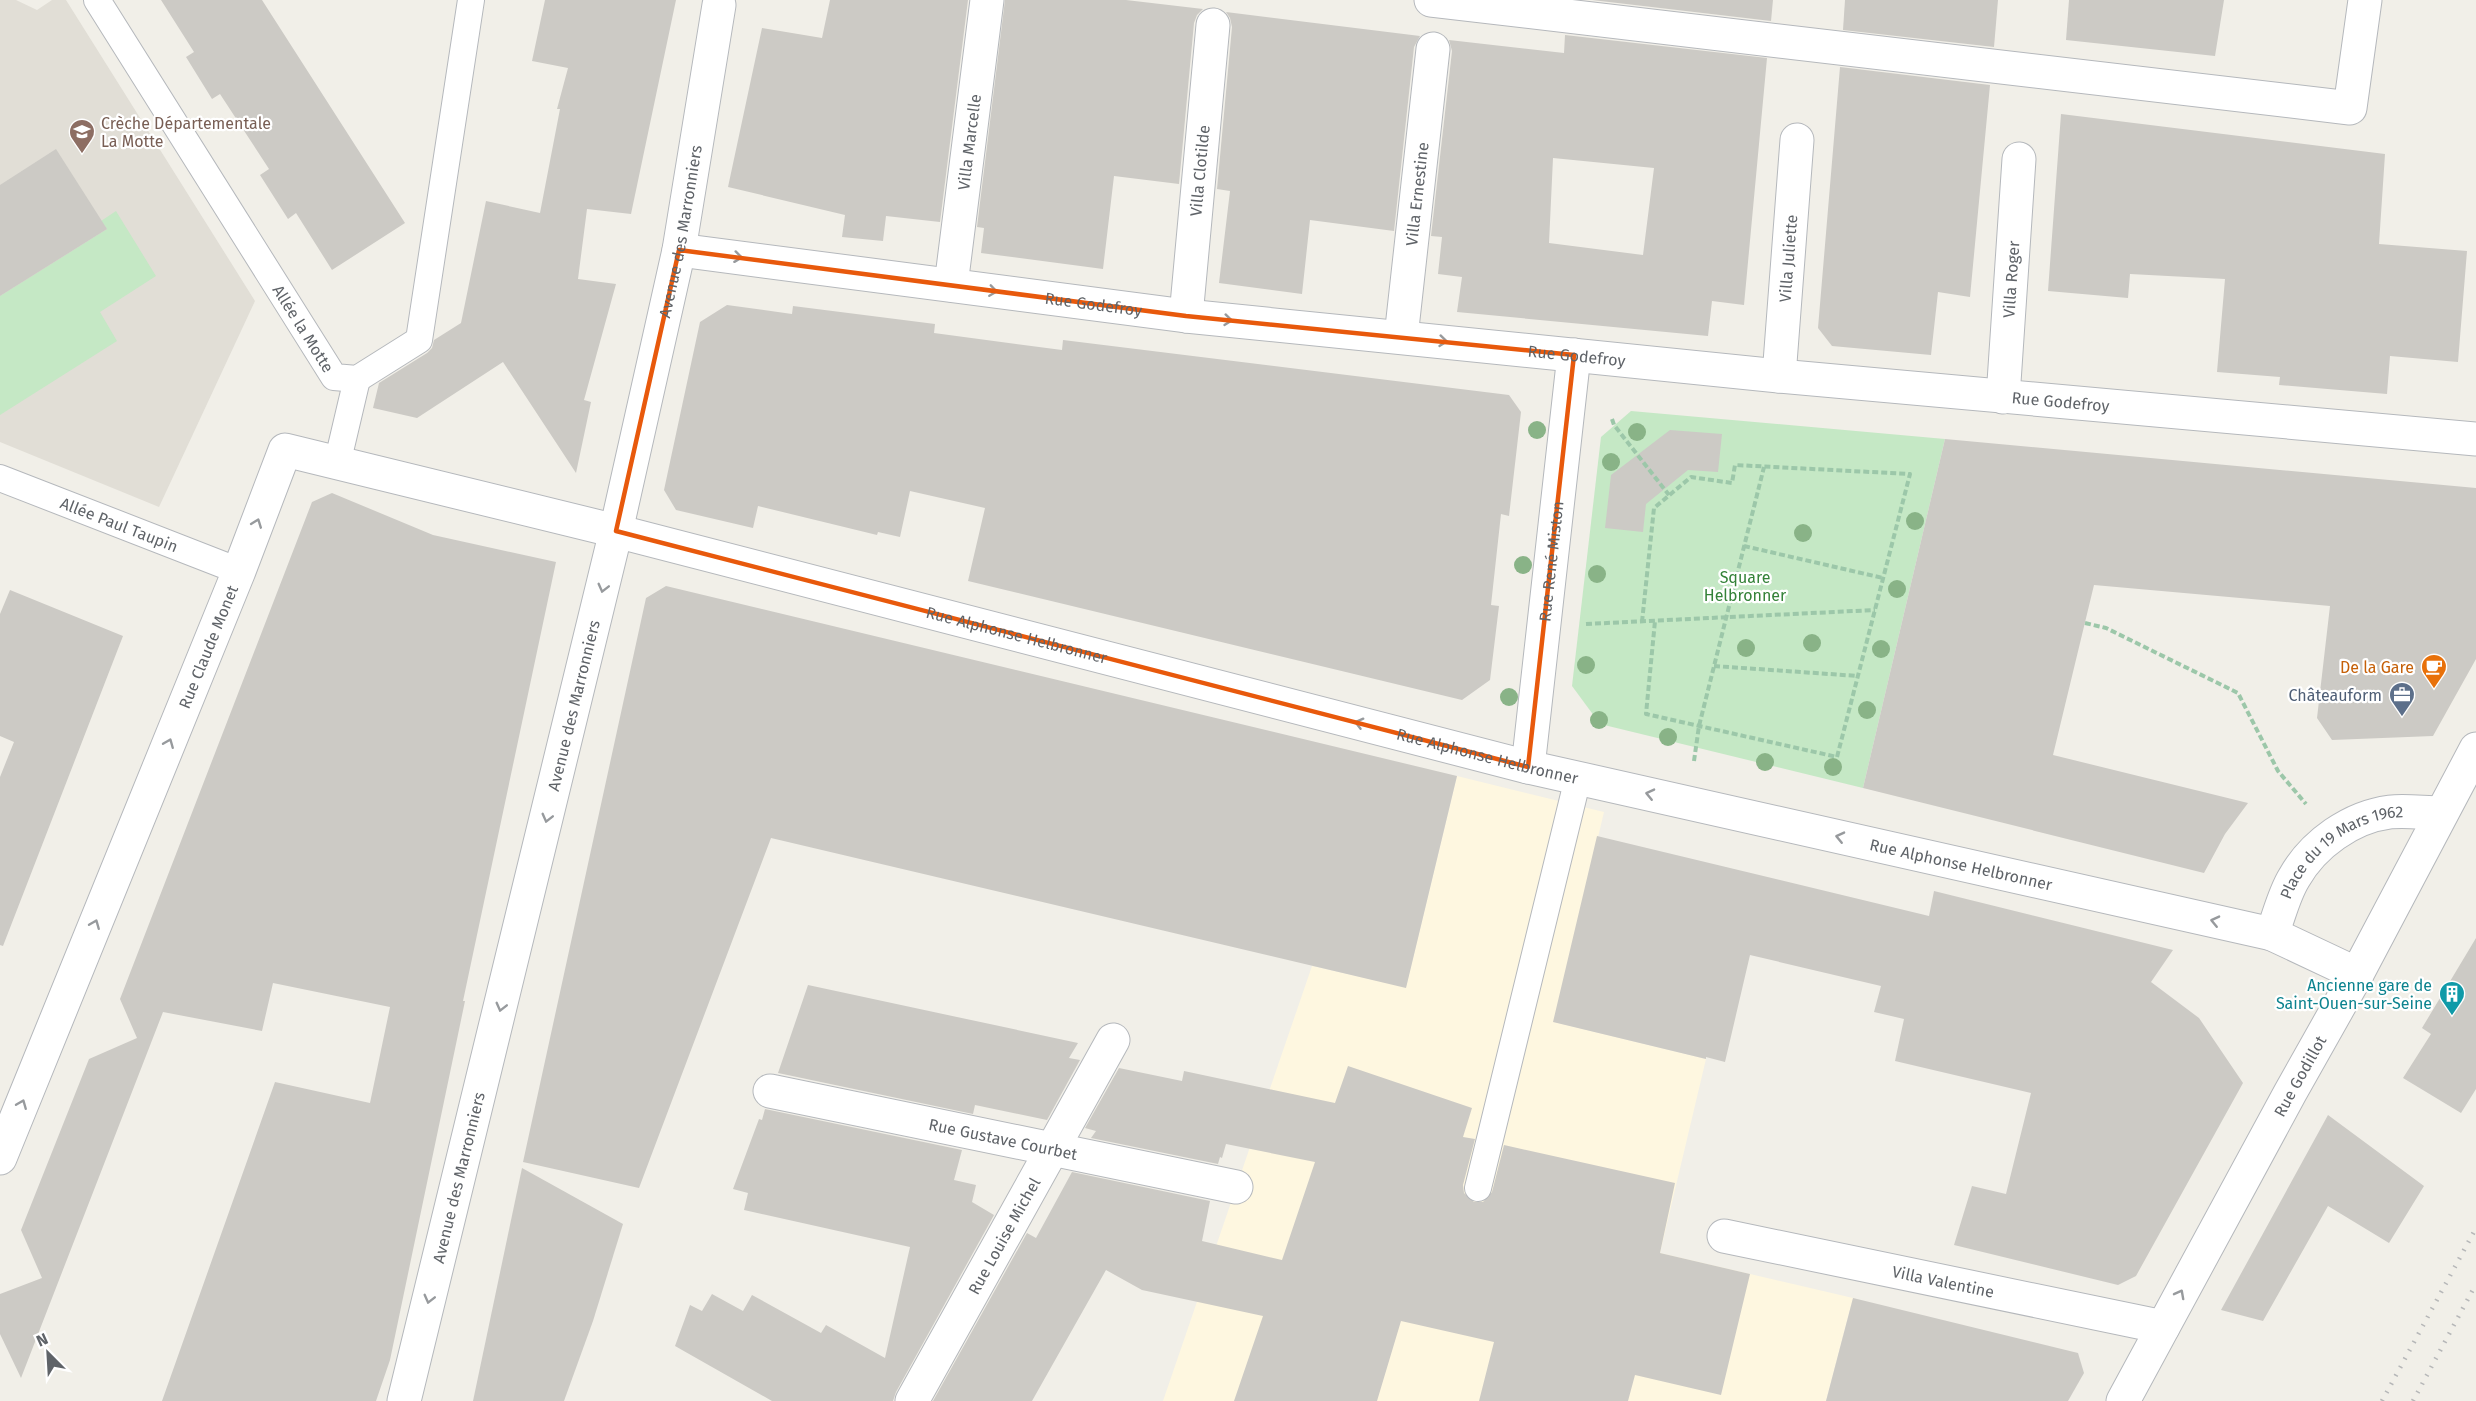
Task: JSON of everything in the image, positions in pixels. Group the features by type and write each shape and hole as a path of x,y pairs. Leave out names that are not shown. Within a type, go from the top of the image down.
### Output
{"street":[{"name":"Villa Marcelle","path":"951,285 987,0"},
{"path":"1431,0 2350,108 2365,0"},
{"name":"Avenue des Marronniers","path":"404,1401 616,531 680,250 719,5"},
{"name":"Villa Clotilde","path":"1186,316 1213,25"},
{"name":"Villa Ernestine","path":"1401,337 1433,50"},
{"name":"Villa Juliette","path":"1779,376 1797,140"},
{"name":"Villa Roger","path":"2003,397 2019,159"},
{"name":"Rue Godefroy","path":"680,250 1186,316 1779,376 2476,439"},
{"name":"Rue René Miston","path":"1528,767 1574,355"},
{"name":"Rue Claude Monet","path":"0,1158 239,571 285,450 616,531"},
{"name":"Rue Alphonse Helbronner","path":"616,531 1528,767 2272,934 2357,974"},
{"name":"Rue Godillot","path":"2123,1401 2357,974 2476,749"},
{"name":"Place du 19 Mars 1962","path":"2272,934 2292,879 2311,853 2332,835 2390,812 2441,813"},
{"name":"Rue Louise Michel","path":"912,1401 1113,1040"},
{"name":"Rue Gustave Courbet","path":"770,1091 1236,1187"},
{"name":"Villa Valentine","path":"1724,1236 2163,1327"}],"lane":[{"name":"Allée la Motte","path":"97,0 334,377 357,379 419,340 471,0"},
{"path":"337,464 357,379"},
{"name":"Allée Paul Taupin","path":"0,478 239,571"},
{"path":"1478,1188 1578,778"}],"path":[{"path":"1611,415 1614,425 1669,495"},
{"path":"1641,622 1654,508 1690,477 1732,483 1735,465 1910,474 1837,757 1646,714 1655,621"},
{"path":"1687,803 1700,726 1764,467"},
{"path":"1744,546 1883,578"},
{"path":"1544,627 1875,610"},
{"path":"2085,623 2106,628 2238,693 2278,771 2332,835"},
{"path":"1714,666 1858,676"}],"highlighted area":[{"path":"679,250 1186,316 1574,355 1528,767 616,531"}],"shaded area":[{"name":"Crèche Départementale La Motte","path":"0,0 16,0 37,10 52,0 66,0 255,301 159,507 0,442"},
{"path":"1457,776 1604,812 1554,1022 1706,1059 1660,1253 1853,1298 1826,1401 1163,1401 1312,966 1406,987"}],"green space":[{"path":"116,211 156,276 100,312 117,341 0,415 0,296 107,229 101,221"},
{"name":"Square Helbronner","path":"1631,411 1945,439 1863,788 1600,724 1572,686 1601,437"}],"building":[{"path":"161,0 262,0 405,223 332,270 296,213 288,219 260,175 269,169 220,94 212,99 186,57 194,52"},
{"path":"545,0 676,0 631,214 587,209 578,279 616,284 584,400 591,402 576,473 503,362 417,418 373,408 379,383 427,353 432,348 434,340 461,323 486,201 540,213 560,109 557,109 568,68 532,61"},
{"path":"830,0 968,0 940,222 886,216 883,241 842,237 845,215 728,187 762,28 822,38"},
{"path":"1005,0 1126,0 1203,9 1197,15 1194,23 1179,184 1114,176 1103,269 981,253 984,228 977,227"},
{"path":"1592,0 1773,0 1771,21"},
{"path":"1845,0 1998,0 1994,47 1843,30"},
{"path":"2069,0 2224,0 2215,56 2066,40"},
{"path":"1226,12 1420,36 1414,47 1394,231 1310,220 1302,294 1219,283 1230,191 1217,189 1232,27"},
{"path":"1565,35 1767,58 1744,305 1712,301 1708,336 1457,312 1462,277 1438,274 1442,237 1431,236 1452,51 1449,40 1564,53","holes":["1553,158 1654,168 1643,255 1549,243"]},
{"path":"1840,67 1990,85 1970,297 1938,292 1931,355 1832,346 1818,328"},
{"path":"2061,114 2385,154 2379,244 2467,251 2458,362 2390,356 2387,394 2279,385 2280,377 2217,372 2225,279 2130,274 2128,298 2048,291"},
{"path":"56,149 107,229 0,296 0,185"},
{"path":"727,305 792,314 793,306 935,324 934,333 1062,350 1063,340 1509,395 1521,412 1509,516 1501,514 1491,605 1499,606 1490,680 1462,700 968,581 985,508 910,491 900,537 878,532 877,535 758,506 753,528 676,510 664,490 700,322"},
{"path":"1670,430 1722,434 1718,472 1688,470 1646,504 1643,532 1605,528 1611,475"},
{"path":"1945,439 2476,488 2476,659 2433,736 2332,740 2317,718 2330,606 2094,585 2053,755 2248,803 2225,834 2204,873 1863,788"},
{"path":"332,493 433,535 556,562 390,1360 376,1401 162,1401 275,1082 370,1103 390,1007 273,983 262,1031 163,1012 21,1378 0,1334 0,1294 42,1278 21,1230 89,1059 137,1038 120,999 312,502"},
{"path":"666,586 1457,776 1406,988 771,838 639,1188 523,1162 646,598"},
{"path":"10,590 123,636 3,946 0,945 0,777 14,742 0,736 0,614"},
{"path":"1597,836 1929,916 1934,891 2173,950 2151,982 2199,1018 2243,1083 2136,1276 2118,1285 1954,1245 1972,1186 2006,1194 2031,1093 1895,1061 1904,1019 1874,1012 1881,986 1750,955 1725,1062 1553,1022"},
{"name":"Ancienne gare de Saint-Ouen-sur-Seine","path":"2476,938 2476,1089 2461,1113 2403,1078 2431,1034 2422,1028"},
{"path":"808,985 1078,1043 1069,1058 1080,1060 1047,1120 975,1105 973,1114 778,1073"},
{"path":"1348,1066 1472,1108 1463,1137 1475,1139 1463,1185 1464,1193 1474,1202 1483,1202 1492,1192 1504,1145 1675,1183 1660,1253 1750,1274 1721,1395 1635,1375 1628,1401 1479,1401 1494,1342 1401,1321 1377,1401 1234,1401 1263,1316 1142,1290 1106,1270 1032,1401 933,1401 1027,1233 1036,1238 1072,1172 1210,1201 1202,1241 1282,1260 1315,1162 1226,1144 1218,1164 1091,1138 1096,1131 1085,1128 1119,1068 1182,1081 1184,1071 1335,1103"},
{"path":"765,1109 962,1150 954,1180 976,1185 972,1202 994,1215 893,1401 772,1401 675,1346 690,1305 702,1311 712,1294 743,1311 752,1295 821,1333 826,1325 885,1358 910,1247 744,1210 748,1193 733,1189 759,1119 762,1120"},
{"path":"2328,1115 2424,1186 2389,1243 2328,1206 2263,1321 2221,1310"},
{"path":"522,1168 623,1224 593,1321 564,1401 473,1401"},
{"path":"1853,1298 2078,1353 2084,1373 2068,1401 1826,1401"}],"railway":[{"path":"2382,1401 2476,1228"},
{"path":"2413,1401 2476,1284"}],"place":[{"name":"Crèche Départementale La Motte","path":"82,155"},
{"name":"De la Gare","path":"2434,690"},
{"name":"Châteauform","path":"2402,718"},
{"name":"Ancienne gare de Saint-Ouen-sur-Seine","path":"2452,1017"}]}
